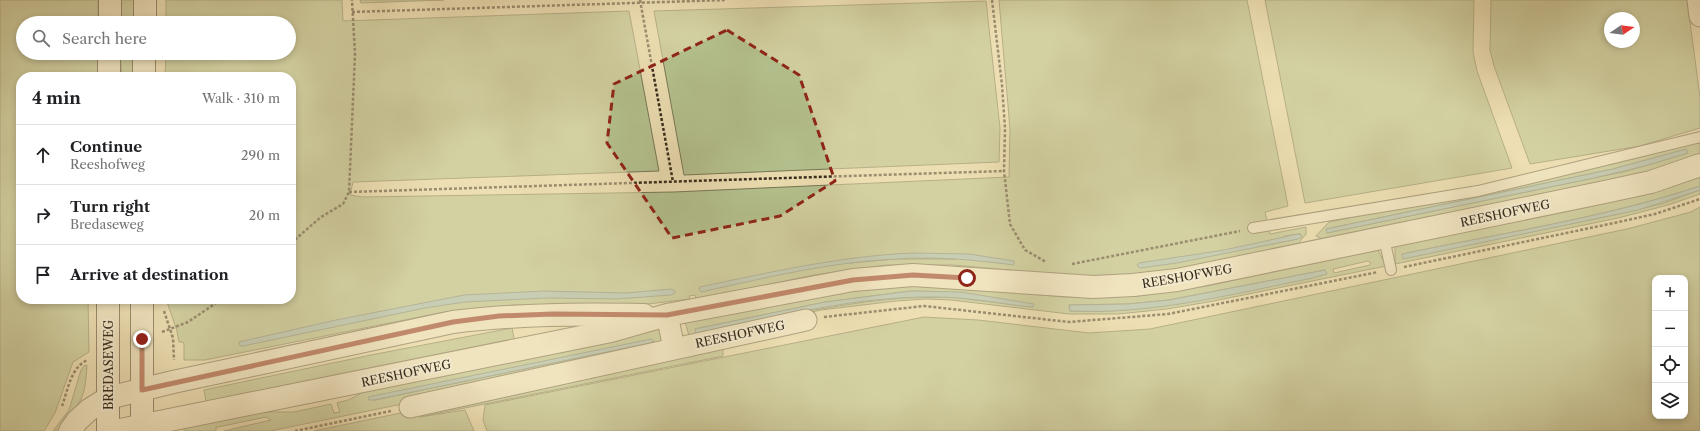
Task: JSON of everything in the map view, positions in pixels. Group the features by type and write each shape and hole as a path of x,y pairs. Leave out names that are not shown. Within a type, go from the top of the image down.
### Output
{"street":[{"path":"110,0 110,16"},
{"path":"145,0 145,16"},
{"path":"1698,0 1700,16"},
{"path":"109,60 109,72"},
{"path":"144,60 144,72"},
{"name":"REESHOFWEG","path":"115,431 142,428 611,331 667,315 853,280 913,275 1093,287 1133,285 1177,280 1643,184 1700,165"},
{"name":"BREDASEWEG","path":"108,304 108,431"},
{"path":"142,304 142,428"},
{"name":"REESHOFWEG","path":"70,431 77,421 89,410 108,398 453,322 499,316 553,314 667,315"},
{"path":"667,315 674,348"},
{"name":"REESHOFWEG","path":"410,407 806,320"}],"lane":[{"path":"1253,228 1478,191 1700,137"},
{"path":"1384,238 1392,270"}],"path":[{"path":"296,239 321,217 343,204 349,192 356,54 352,0"},
{"path":"352,12 726,0"},
{"path":"992,0 1002,85 1005,128 1004,172 1010,224 1025,250 1049,263"},
{"path":"640,2 673,182"},
{"path":"349,192 1004,172"},
{"path":"1069,264 1253,228"},
{"path":"163,309 170,328 188,322 215,304"},
{"path":"295,431 410,407"}],"highlighted area":[{"path":"727,30 799,75 835,181 780,216 672,238 607,143 614,84"}],"green space":[{"path":"0,0 98,0 98,16 16,16 16,60 98,60 98,72 16,72 16,304 88,304 89,352 73,362 55,413 44,431 0,431"},
{"path":"118,0 134,0 133,16 118,16"},
{"path":"166,0 342,0 343,21 629,11 659,171 353,182 350,195 362,197 674,192 1009,177 1010,129 999,0 1247,0 1288,206 1265,212 1270,234 1306,227 1306,234 1297,245 1166,271 1088,277 953,265 886,265 814,275 707,297 696,298 695,295 689,296 690,299 622,307 514,305 444,312 205,360 184,360 184,344 183,342 179,342 177,331 168,304 296,304 296,72 165,72 166,60 296,60 296,16 166,16","holes":["1301,234 1298,239 1272,244 1285,236","876,257 956,259 896,259 850,263"]},
{"path":"360,0 444,0 361,3"},
{"path":"1265,0 1474,0 1473,52 1477,71 1512,168 1305,203"},
{"path":"1491,0 1687,0 1700,97 1700,128 1640,146 1530,164 1494,66 1490,50"},
{"path":"986,1 1000,128 999,162 684,175 654,11"},
{"path":"121,60 133,60 133,72 122,72"},
{"path":"1700,139 1700,154 1649,172 1323,239 1316,236 1329,222 1641,157","holes":["1686,149 1687,153 1623,172 1327,233 1326,229 1613,169"]},
{"path":"1700,177 1700,186 1664,197 1590,216 1403,254 1403,258 1614,215 1661,204 1700,190 1700,194 1668,205 1618,218 1395,264 1395,246 1604,203 1664,189"},
{"path":"1700,207 1700,431 487,431 483,420 485,405 924,317 978,320 1089,333 1150,329 1627,229 1691,212"},
{"path":"1378,250 1386,266 1214,301 1167,309 1118,314 1069,314 951,300 926,299 821,310 690,339 685,322 852,291 888,287 922,286 990,290 1063,297 1139,296 1207,286","holes":["1368,261 1371,263 1370,265 1334,273 1333,269","1325,270 1231,293 1167,305 1103,311 1070,311 1069,305 1128,304 1169,300","911,291 927,291 973,296 1033,307 950,297 904,298 864,302 695,329 825,302"]},
{"path":"512,328 515,343 207,407 204,390 371,355"},
{"path":"656,329 662,332 662,341 417,401 270,431 224,431 271,420 266,417 216,427 216,431 184,431 184,427 254,412 294,412 331,404 334,413 340,412 337,403 348,400 375,386","holes":["654,341 650,343 374,400"]},
{"path":"723,346 723,356 420,417 465,410 474,431 314,431"},
{"path":"87,365 85,388 79,402 56,431 53,431 69,410 81,370"}],"water":[{"path":"1686,149 1688,153 1645,166 1594,178 1327,233 1326,229 1613,169"},
{"path":"1700,186 1700,190 1638,210 1403,259 1402,254 1590,216"},
{"path":"1298,234 1302,237 1177,263 1140,268 1137,265 1139,263 1224,250"},
{"path":"913,253 969,254 1014,261 1014,265 940,258 911,258 871,261 847,263 798,271 701,292 699,289 700,287 833,261 859,257"},
{"path":"1325,270 1327,274 1313,278 1223,297 1162,307 1131,310 1070,311 1069,305 1128,304 1169,300"},
{"path":"671,289 675,291 675,293 671,295 617,299 547,298 465,302 425,308 243,346 240,346 239,342 336,320 464,295 544,291 626,293"},
{"path":"911,291 961,292 1034,304 1033,307 978,300 934,297 874,300 814,309 696,334 695,329 825,302"},
{"path":"651,339 654,341 650,343 374,400 369,400 368,397"}],"route":[{"path":"142,339 142,390 453,322 499,316 553,314 667,315 853,280 913,275 967,278"}]}
